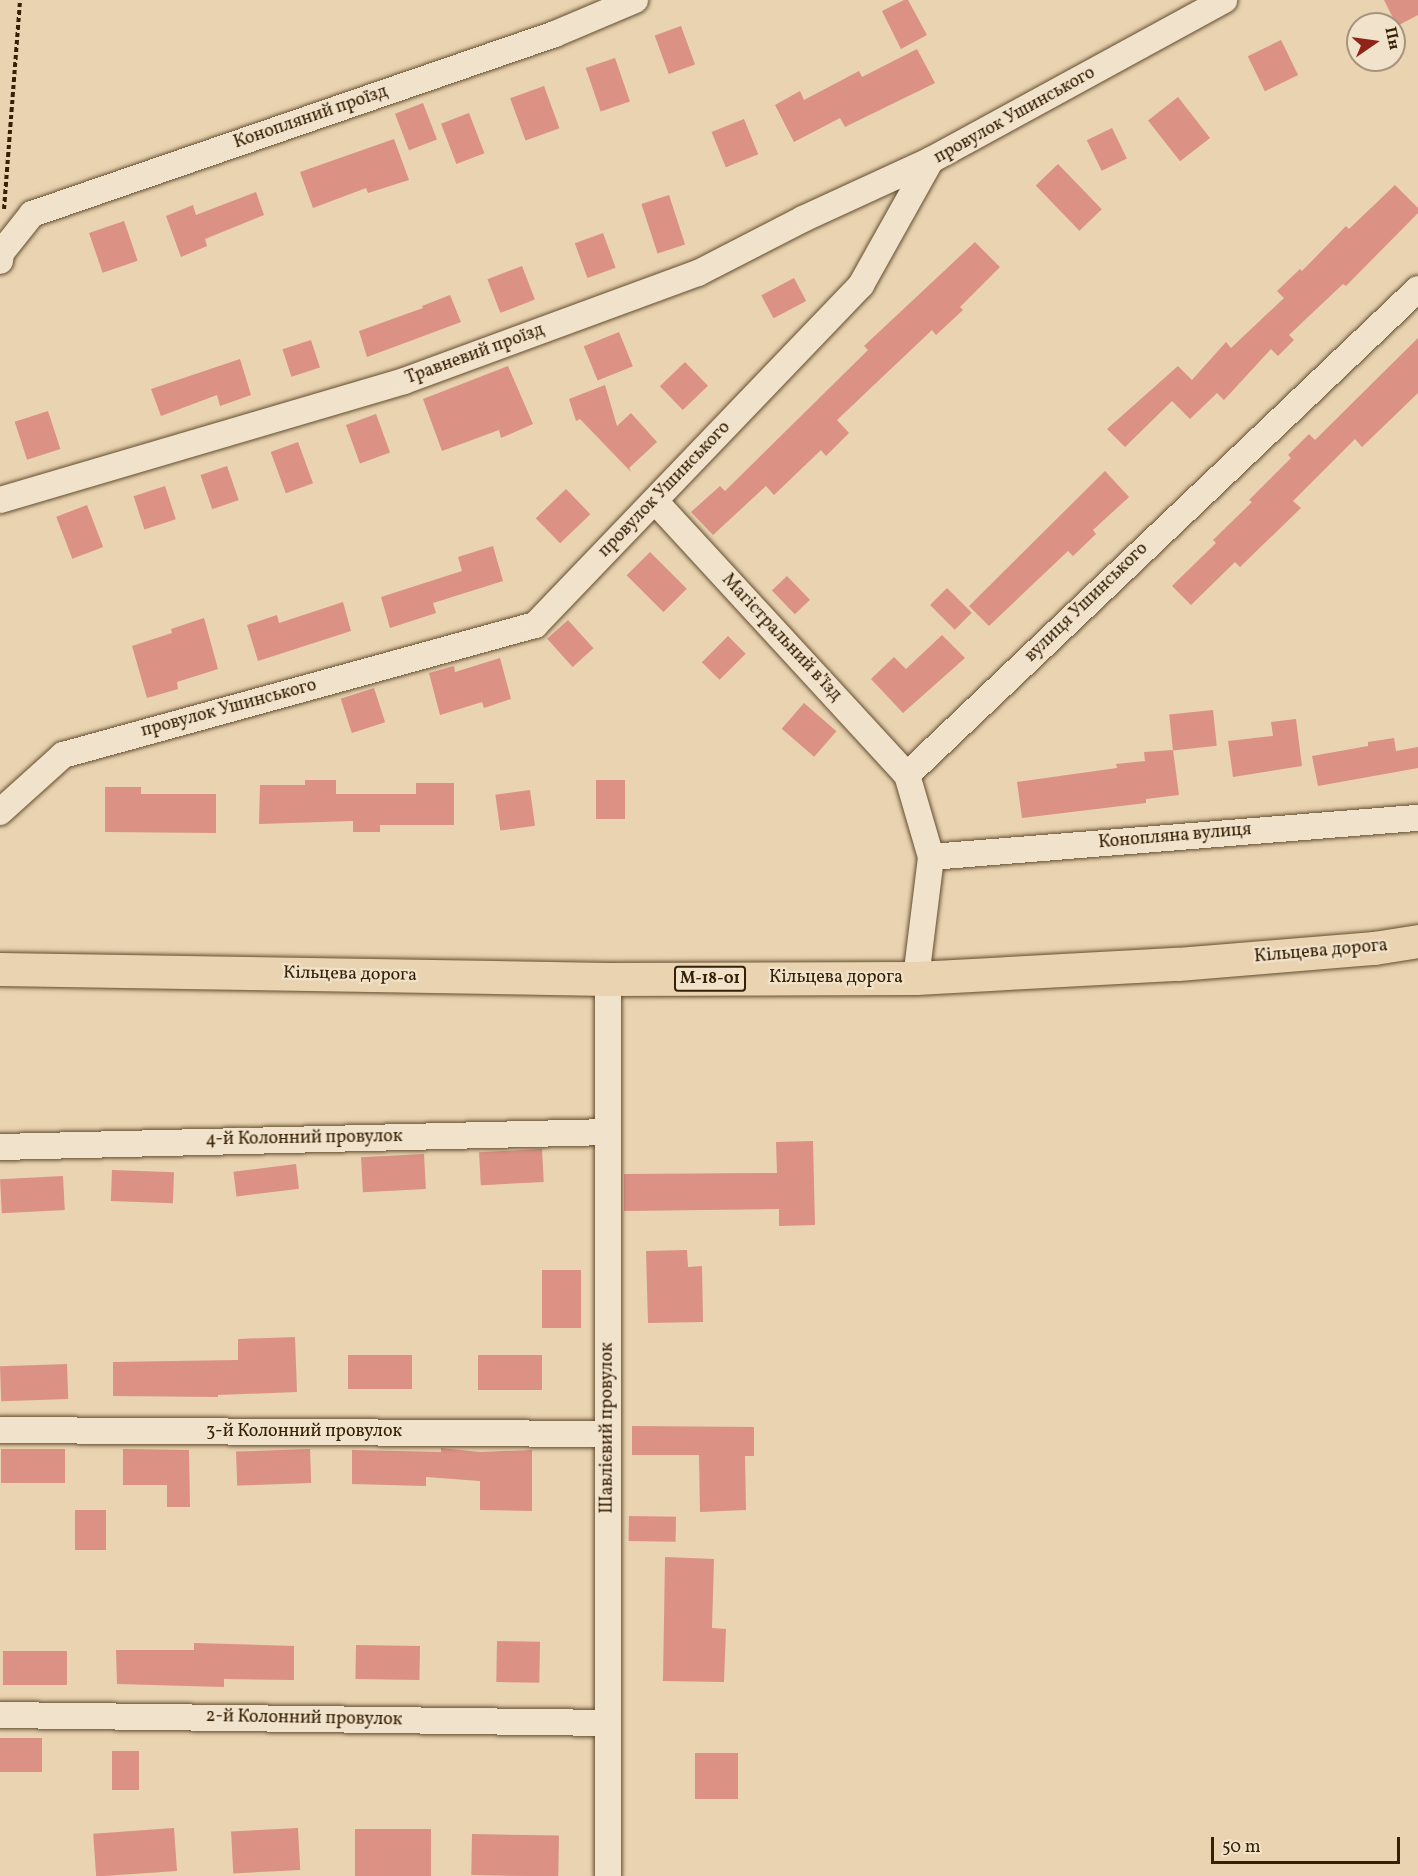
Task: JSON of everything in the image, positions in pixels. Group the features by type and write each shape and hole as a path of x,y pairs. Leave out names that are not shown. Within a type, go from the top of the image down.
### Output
{"highway":[{"name":"Кільцева дорога","path":"0,969 608,979 916,978 1178,964 1374,948 1418,941"}],"street":[{"name":"Конопляний проїзд","path":"1,253 32,214 555,34 635,0"},
{"name":"провулок Ушинського","path":"0,812 63,755 535,625 861,285 931,160 1224,0"},
{"name":"Травневий проїзд","path":"0,500 415,378 698,273 803,219 931,160"},
{"path":"0,261 1,253"},
{"name":"вулиця Ушинського","path":"907,775 1418,289"},
{"name":"Магістральний в’їзд","path":"655,501 907,775"},
{"path":"907,775 931,857 916,978"},
{"name":"Конопляна вулиця","path":"931,857 1418,818"},
{"name":"Шавлієвий провулок","path":"608,979 608,1876"},
{"name":"4-й Колонний провулок","path":"0,1147 608,1132"},
{"name":"3-й Колонний провулок","path":"0,1430 608,1434"},
{"name":"2-й Колонний провулок","path":"0,1715 608,1723"}],"path":[{"path":"1,253 20,0"}],"building":[{"path":"908,0 927,35 901,49 882,11"},
{"path":"1384,0 1418,0 1418,15 1406,21 1406,12 1390,12"},
{"path":"681,26 695,65 669,74 655,36"},
{"path":"1281,40 1298,75 1265,91 1248,56"},
{"path":"917,49 935,83 845,127 840,118 794,142 775,105 800,91 804,100 859,71 862,77"},
{"path":"615,58 630,101 601,112 586,68"},
{"path":"544,86 559,128 526,141 510,98"},
{"path":"1178,97 1210,138 1180,161 1148,120"},
{"path":"423,103 437,139 409,150 395,114"},
{"path":"469,113 484,153 456,164 441,124"},
{"path":"744,119 758,154 726,167 712,132"},
{"path":"1112,128 1127,159 1102,171 1087,140"},
{"path":"394,139 409,180 368,193 366,188 313,208 300,172"},
{"path":"1058,164 1102,209 1079,231 1036,186"},
{"path":"1395,185 1418,208 1418,213 1346,286 1343,284 1289,335 1294,340 1278,356 1271,349 1224,400 1217,393 1190,419 1172,401 1125,447 1107,429 1178,366 1192,380 1226,342 1231,348 1284,298 1277,291 1300,269 1302,271 1346,226 1349,229"},
{"path":"256,192 264,215 205,239 207,246 181,257 166,216 193,205 196,215"},
{"path":"669,195 685,244 657,253 641,204"},
{"path":"124,221 138,261 103,273 89,233"},
{"path":"603,233 616,268 587,278 575,243"},
{"path":"975,242 1000,267 960,307 963,310 936,335 932,330 837,420 849,433 826,456 821,450 774,495 766,486 713,535 691,512 720,486 725,491 868,350 864,346"},
{"path":"522,266 535,300 500,313 487,279"},
{"path":"794,278 806,301 774,318 761,295"},
{"path":"450,295 461,322 367,357 359,331 423,308 422,306"},
{"path":"619,332 633,366 598,381 584,346"},
{"path":"1418,338 1418,393 1362,447 1355,439 1293,501 1301,508 1240,567 1235,562 1191,605 1172,586 1216,543 1213,540 1252,502 1249,500 1291,458 1288,455 1309,434 1315,440"},
{"path":"311,340 320,368 291,377 282,349"},
{"path":"240,359 251,395 220,406 217,395 161,416 151,389"},
{"path":"685,362 708,386 683,410 660,386"},
{"path":"508,366 533,424 501,438 499,430 442,451 423,399"},
{"path":"605,385 617,426 631,413 657,442 629,468 631,472 580,419 576,421 569,399"},
{"path":"48,411 60,449 27,460 15,422"},
{"path":"376,414 390,453 360,463 346,425"},
{"path":"298,442 313,483 286,493 271,452"},
{"path":"227,466 239,500 212,509 201,475"},
{"path":"1105,471 1129,497 1093,530 1096,534 1073,556 1068,551 989,626 969,606"},
{"path":"165,486 176,519 144,529 134,496"},
{"path":"566,489 590,514 560,543 536,518"},
{"path":"87,505 103,547 72,559 56,517"},
{"path":"493,546 503,581 433,603 436,613 390,628 381,597 462,571 458,557"},
{"path":"650,552 687,589 663,612 627,575"},
{"path":"787,576 810,600 795,614 772,591"},
{"path":"947,588 972,613 955,630 930,605"},
{"path":"343,602 351,631 258,661 247,625 277,615 279,623"},
{"path":"204,618 218,669 177,682 178,689 147,698 132,646 172,633 171,629"},
{"path":"568,620 593,648 573,667 547,639"},
{"path":"942,635 965,658 903,713 871,679 894,657 906,669"},
{"path":"728,636 746,654 720,680 702,662"},
{"path":"500,658 511,699 484,708 482,702 440,715 429,673 454,666 455,672"},
{"path":"374,688 385,722 352,733 341,699"},
{"path":"804,703 836,731 814,757 782,729"},
{"path":"1213,710 1217,746 1173,750 1169,715"},
{"path":"1296,719 1302,766 1233,777 1228,741 1273,736 1271,722"},
{"path":"1394,738 1396,751 1418,747 1418,768 1318,786 1312,756 1368,746 1368,742"},
{"path":"1173,750 1179,795 1146,799 1146,803 1022,818 1017,782 1117,768 1116,764 1145,761 1144,752"},
{"path":"305,780 336,780 336,794 416,794 416,783 454,783 454,825 380,825 380,832 353,832 353,821 259,824 260,785 305,785"},
{"path":"596,780 625,780 625,819 596,819"},
{"path":"105,787 141,787 141,794 216,794 216,833 105,832"},
{"path":"530,790 535,826 500,831 495,795"},
{"path":"813,1141 815,1225 779,1226 779,1209 624,1211 624,1174 777,1173 776,1142"},
{"path":"542,1149 544,1182 481,1185 479,1152"},
{"path":"424,1154 426,1189 363,1192 361,1157"},
{"path":"296,1164 299,1189 237,1196 233,1172"},
{"path":"112,1170 174,1172 173,1203 111,1201"},
{"path":"63,1176 65,1210 2,1213 0,1179"},
{"path":"687,1250 688,1267 702,1266 703,1322 648,1323 646,1251"},
{"path":"542,1270 581,1270 581,1328 542,1328"},
{"path":"295,1337 297,1392 218,1395 218,1397 113,1396 113,1362 238,1360 238,1339"},
{"path":"348,1355 412,1355 412,1389 348,1389"},
{"path":"478,1355 542,1355 542,1390 478,1390"},
{"path":"67,1364 68,1399 1,1401 0,1366"},
{"path":"632,1426 754,1427 754,1456 745,1456 746,1510 700,1512 699,1455 632,1455"},
{"path":"441,1448 480,1452 532,1450 532,1511 480,1510 480,1481 426,1477 426,1486 352,1484 352,1450 441,1452"},
{"path":"1,1449 65,1449 65,1483 1,1483"},
{"path":"123,1449 189,1450 190,1507 167,1507 167,1485 123,1485"},
{"path":"310,1449 311,1483 237,1486 236,1452"},
{"path":"75,1510 106,1510 106,1550 75,1550"},
{"path":"629,1516 676,1517 676,1542 629,1541"},
{"path":"665,1557 714,1559 712,1628 726,1629 724,1682 663,1681"},
{"path":"497,1641 540,1642 539,1683 496,1682"},
{"path":"194,1643 294,1646 294,1680 224,1679 224,1687 117,1684 116,1650 194,1650"},
{"path":"356,1645 420,1646 419,1680 355,1679"},
{"path":"3,1651 67,1651 67,1685 3,1685"},
{"path":"0,1738 42,1738 42,1772 0,1772"},
{"path":"112,1751 139,1751 139,1790 112,1790"},
{"path":"695,1753 738,1753 738,1799 695,1799"},
{"path":"174,1828 177,1871 96,1876 93,1834"},
{"path":"298,1828 300,1870 233,1873 231,1832"},
{"path":"355,1829 431,1829 431,1876 355,1876"},
{"path":"472,1834 559,1836 558,1876 471,1875"}]}
